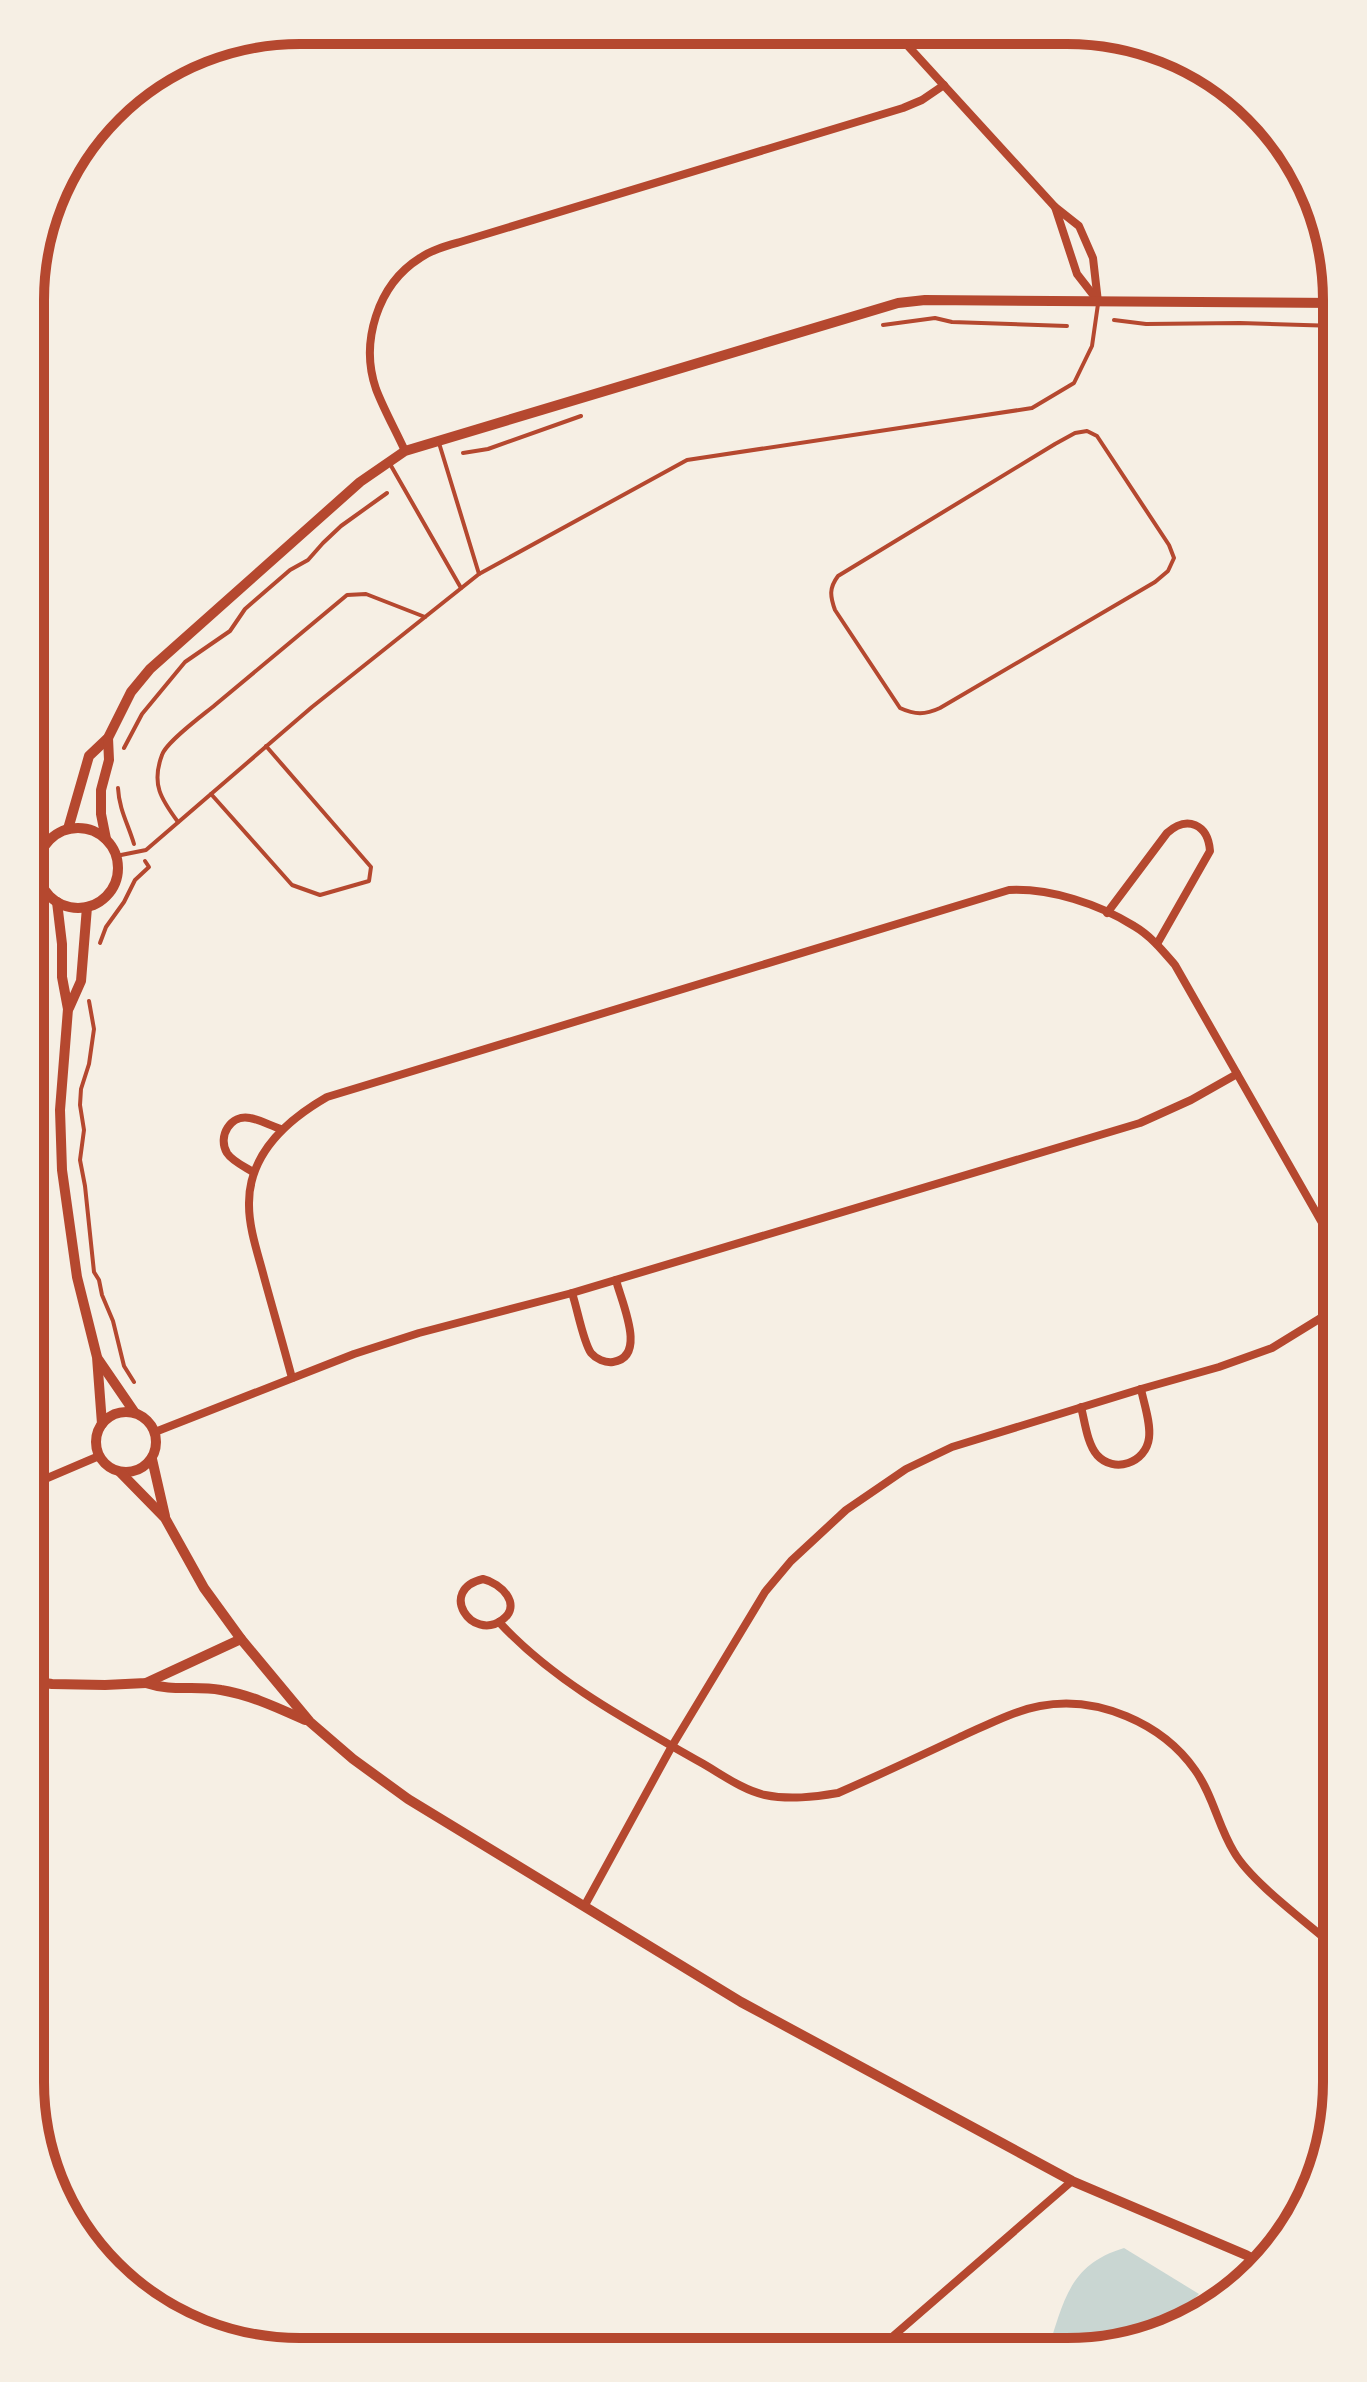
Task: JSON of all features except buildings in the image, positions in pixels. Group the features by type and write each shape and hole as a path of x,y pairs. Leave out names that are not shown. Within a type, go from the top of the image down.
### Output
{"street":[{"path":"906,44 1055,207 1079,226 1093,258 1098,302"},
{"path":"405,451 376,389 369,345 376,316 390,289 404,270 420,257 460,242 903,108 944,85"},
{"path":"1055,207 1077,274 1098,302"},
{"path":"68,829 89,756 108,738 131,692 150,669 353,488 405,451 898,303 925,300 1323,303"},
{"path":"45,891 57,902 73,908 87,907 100,902 111,892 117,879 118,864 106,839 101,814 101,790 109,760 108,738"},
{"path":"1107,913 1174,826 1182,823 1199,827 1206,835 1210,851 1157,944"},
{"path":"44,847 57,833 81,827 95,831 106,839"},
{"path":"292,1378 253,1238 249,1204 253,1172 265,1150 281,1129 303,1111 327,1097 1009,890 1028,889 1068,897 1134,926 1157,944 1175,965 1322,1224"},
{"path":"57,902 62,977 68,1009 60,1110 62,1170 77,1277 97,1357 102,1424"},
{"path":"68,1009 81,981 87,907"},
{"path":"155,1432 354,1354 419,1333 572,1293 1140,1123 1191,1100 1237,1074"},
{"path":"253,1172 226,1152 223,1137 228,1126 235,1120 250,1118 281,1129"},
{"path":"572,1293 591,1353 604,1362 615,1362 627,1353 632,1338 616,1280"},
{"path":"585,1905 672,1746 765,1592 791,1561 846,1510 906,1469 952,1447 1219,1367 1272,1348 1322,1317"},
{"path":"97,1357 135,1413"},
{"path":"1081,1407 1095,1453 1113,1464 1127,1464 1137,1460 1149,1443 1150,1433 1141,1389"},
{"path":"120,1472 138,1470 152,1459 156,1450 155,1432 143,1417 125,1411 107,1418 96,1436 96,1446 104,1463 120,1472 165,1518 204,1588 241,1639 310,1722 353,1759 408,1799 741,2002 1072,2181 1252,2258"},
{"path":"44,1479 99,1456"},
{"path":"152,1459 165,1518"},
{"path":"483,1579 504,1588 509,1601 508,1612 499,1622 479,1625 463,1612 460,1600 472,1581 483,1579"},
{"path":"499,1622 521,1646 581,1691 672,1746 763,1795 813,1797 838,1793 989,1724 1039,1706 1073,1703 1103,1708 1133,1719 1167,1739 1194,1768 1210,1794 1219,1823 1235,1855 1263,1886 1322,1936"},
{"path":"146,1683 241,1639"},
{"path":"44,1682 146,1683 163,1689 219,1689 260,1700 310,1722"},
{"path":"891,2338 1072,2181"}],"lane":[{"path":"116,856 146,850 312,707 479,574 687,460 1032,408 1074,383 1092,346 1098,302"},
{"path":"438,440 479,574"},
{"path":"389,462 461,589"},
{"path":"179,822 163,801 158,788 157,771 163,751 278,652 347,595 366,594 425,617"},
{"path":"211,794 292,885 320,895 369,881 371,867 266,746"}],"path":[{"path":"879,325 935,318 952,322 1067,326"},
{"path":"1114,320 1146,324 1323,326"},
{"path":"463,453 488,449 592,411"},
{"path":"1087,431 1097,436 1169,545 1174,558 1168,571 1155,582 940,708 927,714 912,714 900,708 835,610 830,597 831,585 838,576 959,500 1075,433 1087,431"},
{"path":"121,755 142,714 185,662 230,631 245,609 290,570 308,560 341,526 387,493"},
{"path":"101,952 100,943 106,927 135,880 149,867 138,852 118,805 117,784"},
{"path":"88,994 94,1029 89,1064 81,1089 84,1130 80,1160 94,1272 113,1321 124,1366 134,1382"}],"shaded area":[{"path":"1124,2248 1199,2294 1183,2310 1133,2329 1101,2336 1052,2338 1071,2288 1091,2264"}]}
